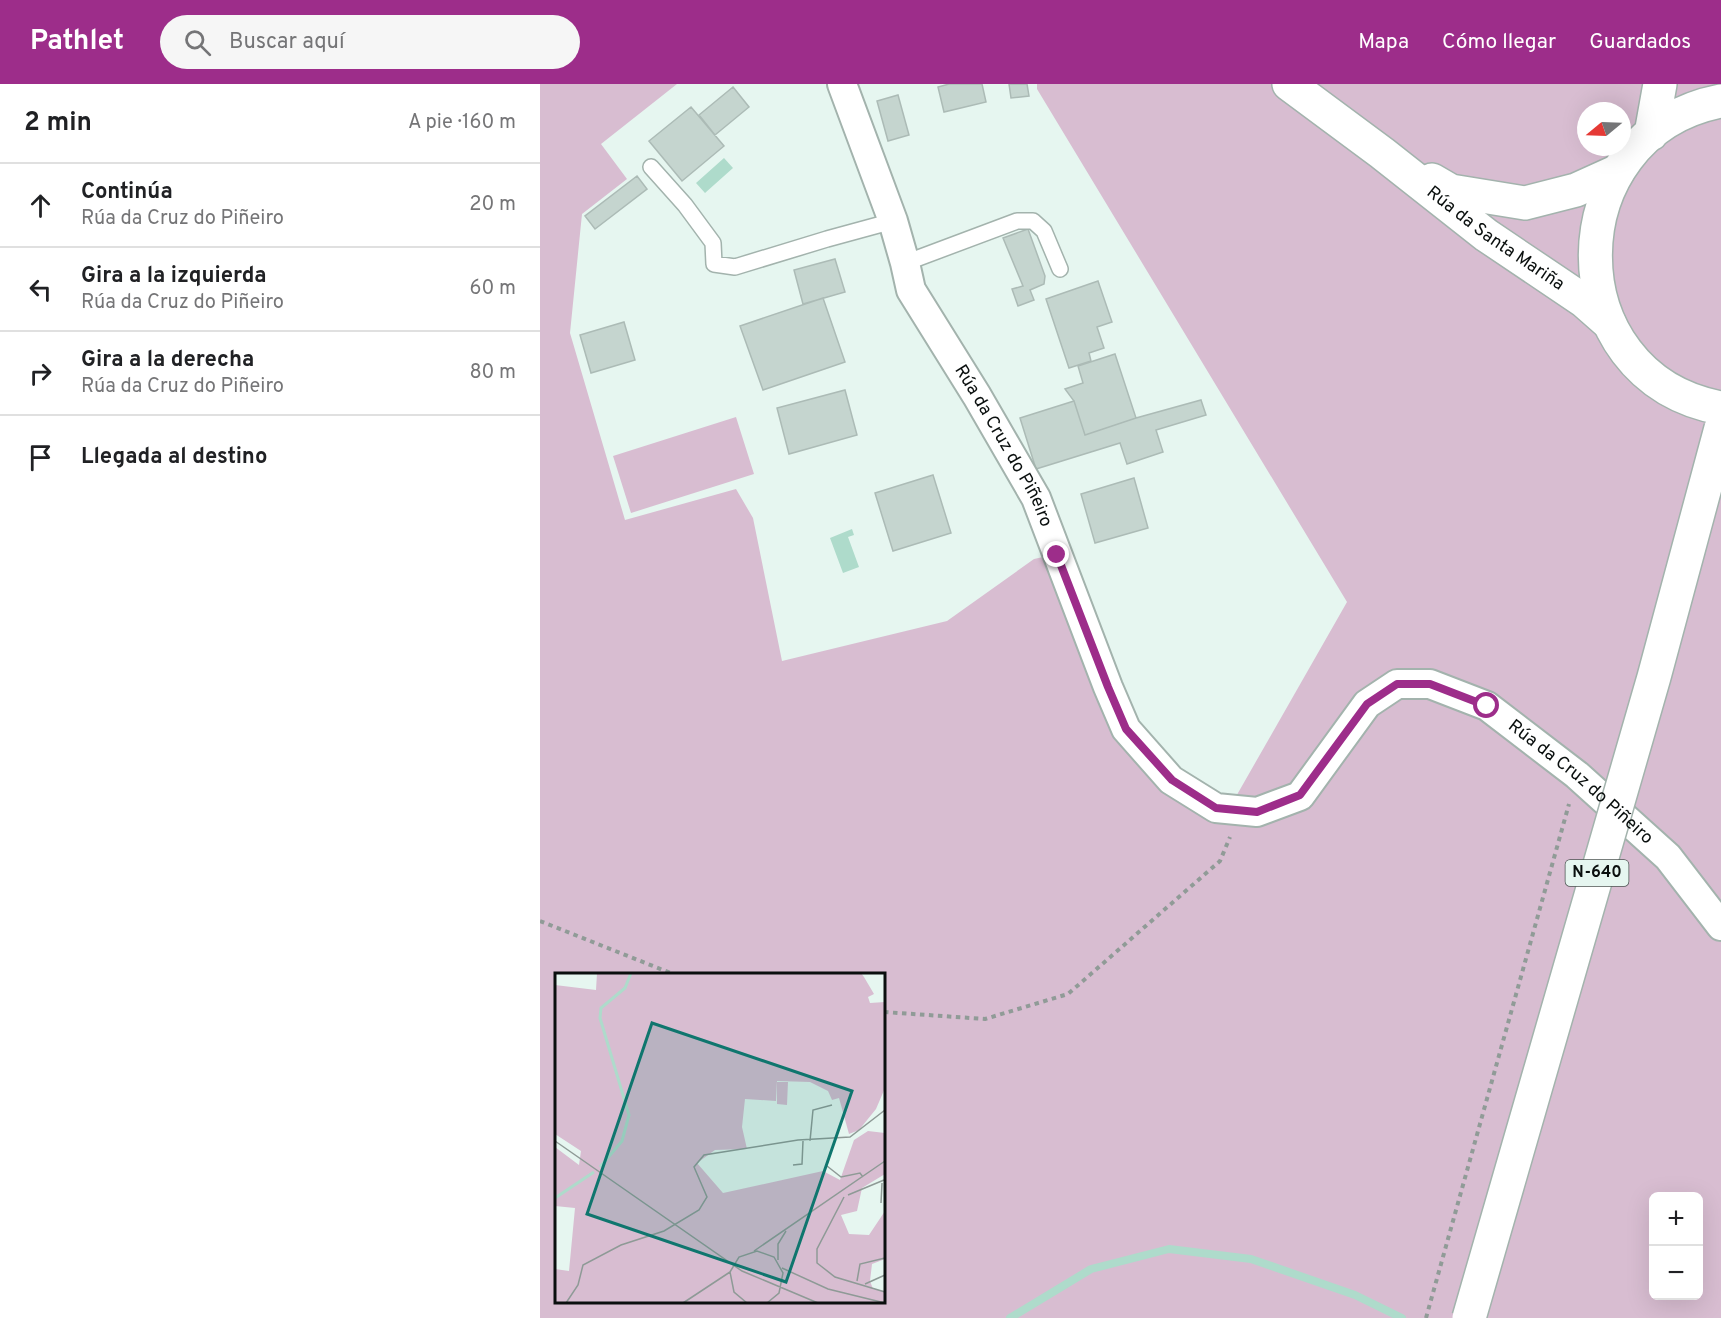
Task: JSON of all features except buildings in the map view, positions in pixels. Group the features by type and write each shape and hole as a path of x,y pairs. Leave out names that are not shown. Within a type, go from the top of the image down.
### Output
{"main road":[{"name":"Rúa da Santa Mariña","path":"1289,84 1382,153 1486,235 1584,301 1609,323"},
{"path":"1652,134 1660,84"},
{"path":"1721,102 1696,108 1674,119 1652,134 1632,153 1618,171 1605,198 1595,239 1594,260 1596,282 1609,323 1634,361 1670,391 1697,404 1721,408"},
{"name":"Rúa da Santa Mariña","path":"1382,153 1451,191 1525,203 1576,190 1618,171"},
{"name":"N-640","path":"1469,1318 1654,677 1721,428"}],"street":[{"name":"Rúa da Cruz do Piñeiro","path":"842,84 893,221 911,290 977,396 1036,498 1126,729 1172,780 1216,808 1257,812 1300,795 1367,704 1397,684 1430,684 1487,706 1577,775 1668,857 1721,926"}],"lane":[{"path":"651,167 685,204 713,243 714,264 735,267 893,221"},
{"path":"905,263 1017,221 1033,221 1044,231 1060,269"}],"path":[{"path":"1426,1318 1577,775"},
{"path":"885,1012 986,1019 1068,994 1220,861 1240,810"},
{"path":"540,921 668,973"}],"shaded area":[{"path":"540,84 677,84 601,144 627,179 582,214 570,333 625,520 736,489 753,518 782,661 947,621 1034,559 1057,554 1126,729 1230,807 1347,602 1037,89 1037,84 1721,84 1721,1318 540,1318"},
{"path":"724,158 733,168 705,193 696,183"},
{"path":"736,417 754,474 631,513 613,456"},
{"path":"852,529 854,535 848,537 859,567 843,573 830,538"}],"waterway":[{"path":"1010,1318 1091,1269 1169,1249 1251,1259 1355,1295 1402,1318"}],"route":[{"path":"1057,555 1126,729 1172,780 1216,808 1257,812 1300,795 1367,704 1397,684 1430,684 1487,706"}]}
